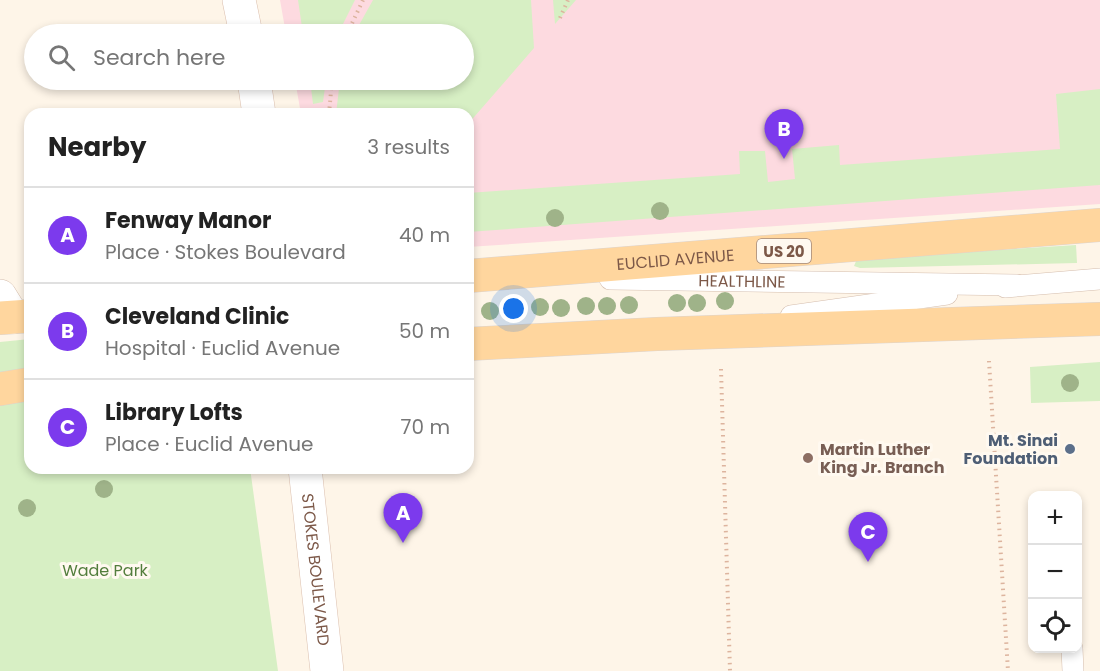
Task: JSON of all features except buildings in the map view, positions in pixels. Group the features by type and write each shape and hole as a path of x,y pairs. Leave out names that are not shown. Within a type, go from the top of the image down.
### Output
{"main road":[{"path":"239,0 244,24"},
{"path":"255,90 258,108"},
{"name":"EUCLID AVENUE","path":"474,276 1100,225"},
{"path":"474,344 657,334 1100,319"},
{"path":"0,389 24,385"},
{"name":"STOKES BOULEVARD","path":"306,474 327,671"}],"lane":[{"name":"HEALTHLINE","path":"474,276 1017,285"},
{"name":"HEALTHLINE","path":"657,334 1017,285 1100,279"},
{"path":"1072,653 1073,671"}],"path":[{"path":"352,24 363,0"},
{"path":"560,18 568,0"},
{"path":"329,108 331,90"},
{"path":"989,361 1008,671"},
{"path":"721,368 730,671"}],"shaded area":[{"path":"280,0 1100,0 1100,204 474,247 474,108 300,108 297,90 474,90 474,24 284,24"}],"green space":[{"path":"298,0 355,0 343,24 302,24"},
{"path":"373,0 531,0 534,48 474,117 474,108 337,108 339,90 474,90 474,24 360,24"},
{"path":"553,0 576,0 555,24"},
{"path":"1100,89 1100,185 474,232 474,193 740,174 739,151 765,151 768,182 795,179 792,149 839,145 840,165 1060,149 1056,94"},
{"path":"311,90 325,90 323,102 313,104"},
{"path":"1076,245 1077,263 860,268 854,266 857,259"},
{"name":"Wade Park","path":"24,340 24,474 251,474 278,671 0,671 0,342"},
{"path":"1100,362 1100,401 1031,403 1030,367"}],"place":[{"name":"Cleveland Clinic","path":"784,159"},
{"name":"Mt. Sinai Foundation","path":"1070,449"},
{"name":"Martin Luther King Jr. Branch","path":"808,458"},
{"name":"Fenway Manor","path":"403,543"},
{"name":"Library Lofts","path":"868,562"}]}
